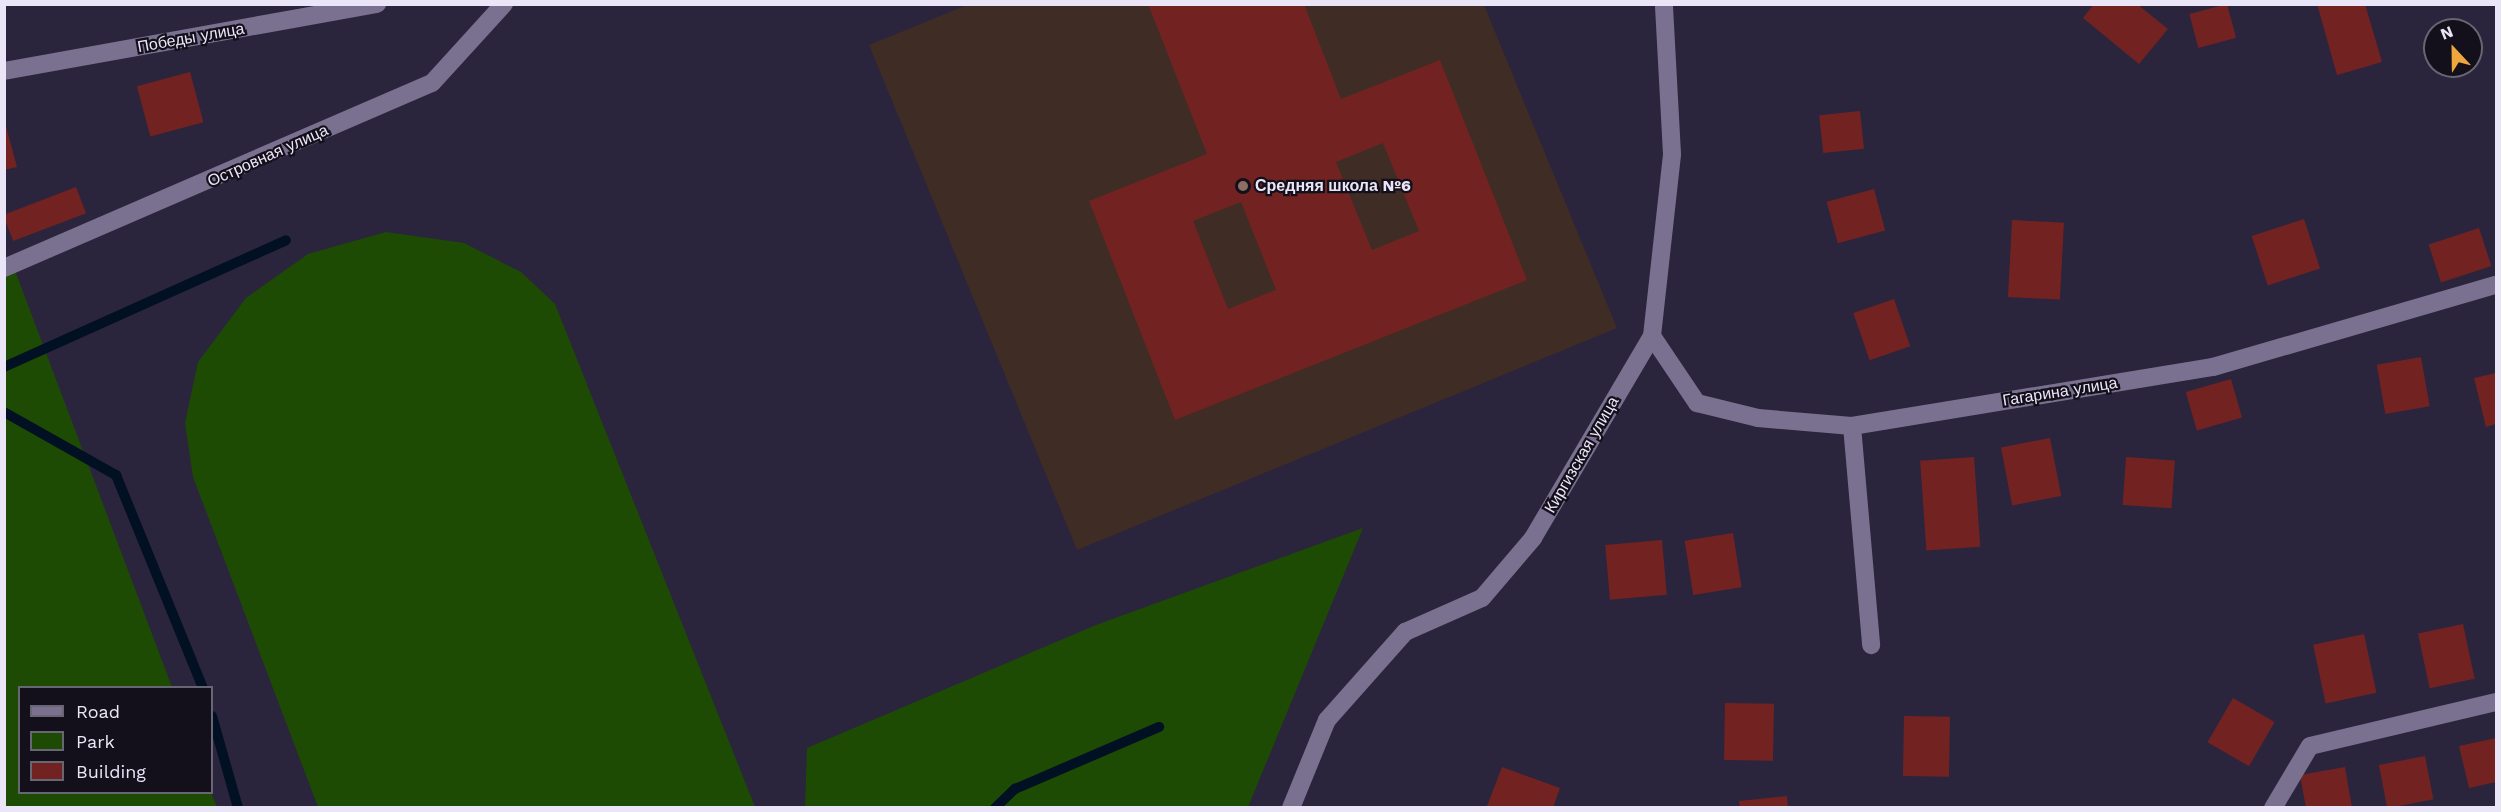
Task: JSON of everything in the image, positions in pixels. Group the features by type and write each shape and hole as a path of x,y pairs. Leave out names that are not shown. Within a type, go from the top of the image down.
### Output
{"street":[{"name":"Победы улица","path":"4,71 377,4"},
{"name":"Островная улица","path":"4,268 432,83 504,4"},
{"name":"Киргизская улица","path":"1291,807 1327,720 1405,632 1482,598 1533,538 1652,336 1672,154 1664,4"},
{"name":"Гагарина улица","path":"1652,336 1697,403 1758,418 1852,426 2213,367 2496,285"},
{"path":"1852,426 1871,645"},
{"path":"2273,807 2310,746 2496,702"}],"shaded area":[{"name":"Средняя школа №6","path":"967,5 1484,5 1617,328 1077,550 869,45"}],"green space":[{"path":"386,232 464,243 521,272 555,304 755,807 318,807 193,477 185,423 198,362 246,298 308,254"},
{"path":"14,268 172,686 18,686 18,794 211,794 217,807 5,807 4,272"},
{"path":"1363,528 1248,807 805,807 807,748 1096,625"}],"building":[{"path":"1148,4 1304,4 1341,99 1440,60 1527,280 1175,420 1089,201 1207,154","holes":["1383,143 1419,231 1372,250 1336,162","1241,202 1276,290 1228,309 1193,221"]},
{"path":"2094,4 2137,4 2168,29 2139,64 2083,18"},
{"path":"2227,4 2236,38 2198,48 2189,14"},
{"path":"2317,4 2365,4 2382,62 2337,75"},
{"path":"190,72 203,122 150,136 137,86"},
{"path":"1860,111 1864,149 1823,153 1819,115"},
{"path":"4,119 17,167 4,170"},
{"path":"76,187 86,213 13,241 4,215"},
{"path":"1874,189 1885,231 1838,243 1827,202"},
{"path":"2304,219 2320,268 2268,285 2252,236"},
{"path":"2012,220 2064,223 2060,300 2008,297"},
{"path":"2479,228 2491,266 2441,282 2429,244"},
{"path":"1894,299 1910,346 1870,360 1853,313"},
{"path":"2421,357 2430,406 2385,414 2377,365"},
{"path":"2496,373 2496,424 2486,427 2474,378"},
{"path":"2231,379 2242,417 2197,430 2186,392"},
{"path":"2050,438 2061,496 2012,505 2001,448"},
{"path":"1974,457 1980,547 1926,551 1920,461"},
{"path":"2126,457 2175,460 2172,508 2123,505"},
{"path":"1733,533 1742,587 1693,595 1685,541"},
{"path":"1662,540 1667,595 1610,600 1605,545"},
{"path":"2463,624 2475,679 2430,688 2418,634"},
{"path":"2364,634 2376,693 2326,704 2313,645"},
{"path":"2233,698 2275,722 2249,766 2208,742"},
{"path":"1725,703 1774,704 1773,761 1724,760"},
{"path":"1904,716 1950,717 1949,777 1903,776"},
{"path":"2496,738 2496,782 2469,788 2459,746"},
{"path":"2425,756 2433,799 2387,808 2379,765"},
{"path":"1502,767 1560,788 1553,808 1487,806"},
{"path":"2345,767 2352,808 2306,808 2300,775"},
{"path":"1787,796 1788,808 1740,808 1739,801"}],"waterway":[{"path":"4,367 286,240"},
{"path":"4,412 116,475 202,686"},
{"path":"213,720 238,808"},
{"path":"995,808 1015,789 1159,727"}],"place":[{"name":"Средняя школа №6","path":"1243,186"}]}
